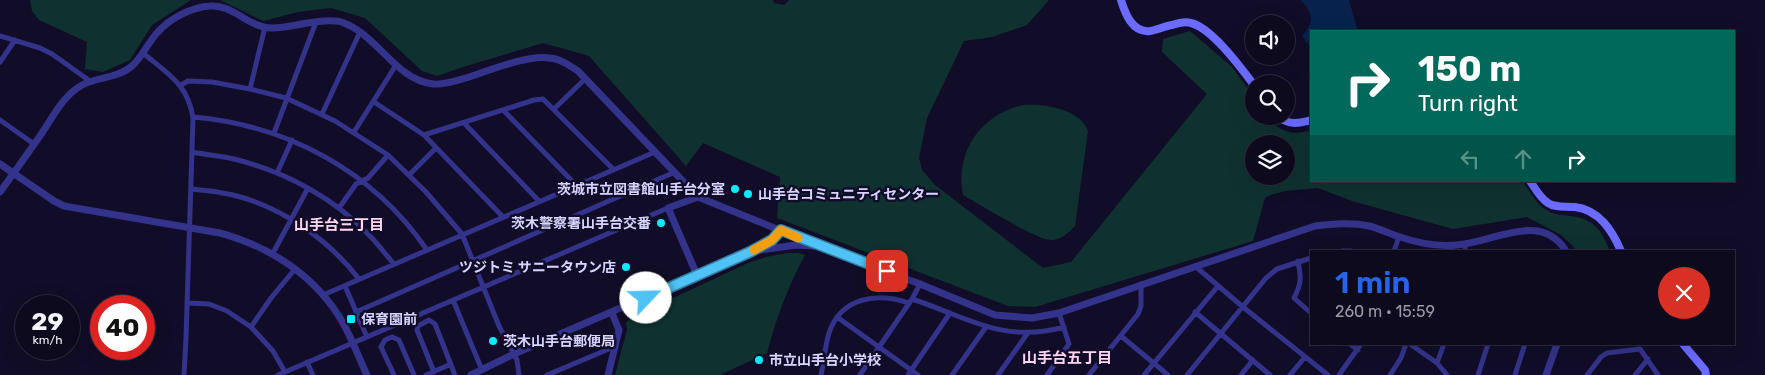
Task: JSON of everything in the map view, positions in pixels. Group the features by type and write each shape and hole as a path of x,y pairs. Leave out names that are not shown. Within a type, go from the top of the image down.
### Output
{"main road":[{"path":"1121,0 1126,16 1139,29 1149,31 1182,22 1200,27 1212,37 1246,75"},
{"path":"1295,123 1310,120"},
{"path":"1531,182 1542,198 1553,205 1575,207 1595,213 1614,236 1621,250"},
{"path":"1684,345 1705,370 1706,375"}],"street":[{"path":"0,192 63,101 77,88 90,81 121,73 132,67 157,33 171,21 188,11 210,6 226,8 253,23 270,28 282,28 316,22 343,22 360,32 417,81 435,84 452,82 535,57 551,58 564,62 578,71 698,197 995,315 1032,318 1059,313 1316,226 1346,223 1361,224 1399,237 1428,244 1465,248 1515,231 1532,230 1548,235 1565,250"},
{"path":"274,133 316,22"},
{"path":"250,89 265,27"},
{"path":"322,114 360,32"},
{"path":"0,36 40,48 52,54 90,81"},
{"path":"0,62 15,40"},
{"path":"143,53 181,85 191,103 193,117 184,375"},
{"path":"354,132 396,64"},
{"path":"554,109 585,79"},
{"path":"181,85 188,81 212,82 286,98 322,114 354,132 388,155 410,174 462,234 483,287 514,354 519,375"},
{"path":"424,135 534,100 543,100 613,169"},
{"path":"374,102 424,135 503,217"},
{"path":"503,110 576,185"},
{"path":"193,117 228,121 274,133 325,156 363,181 402,217 427,250"},
{"path":"0,120 34,144"},
{"path":"464,123 539,201"},
{"path":"277,173 292,140"},
{"path":"410,174 436,148"},
{"path":"192,152 236,159 277,173 308,188 339,208 369,235 394,264"},
{"path":"323,295 655,152"},
{"path":"339,208 356,184 368,178 388,155"},
{"path":"0,164 64,206 190,227 244,240 272,253 307,278 323,295 344,324 367,375"},
{"path":"356,312 675,172"},
{"path":"272,253 308,188"},
{"path":"191,189 226,194 252,201 291,220 325,243 350,267 359,279"},
{"path":"278,375 668,208 698,197"},
{"path":"668,208 697,275"},
{"path":"470,375 514,354 750,252 772,240 781,230"},
{"path":"1394,250 1399,237"},
{"path":"750,252 796,245 821,247"},
{"path":"1188,375 1266,278 1277,269 1310,258"},
{"path":"1298,261 1301,278 1294,298 1310,312"},
{"path":"1196,266 1243,307 1328,375"},
{"path":"251,328 271,298 295,269"},
{"path":"860,375 920,284"},
{"path":"1089,375 1138,314 1142,306 1141,284"},
{"path":"344,286 366,337"},
{"path":"1144,375 1218,286"},
{"path":"821,375 829,332 837,317 849,305 870,298 910,301 950,312 986,327 1027,334 1064,327"},
{"path":"453,300 482,370"},
{"path":"188,303 209,304 251,328 273,351 285,372"},
{"path":"910,373 950,312"},
{"path":"1195,312 1270,375"},
{"path":"608,375 619,330 612,313"},
{"path":"1047,375 1069,344 1059,313"},
{"path":"837,317 910,373 918,375"},
{"path":"434,372 417,330 418,326 429,320 435,324 456,375"},
{"path":"952,375 986,327"},
{"path":"998,375 1027,334"},
{"path":"1121,336 1168,375"},
{"path":"394,375 382,347 385,340 392,337 398,340 414,375"},
{"path":"1351,345 1358,350"},
{"path":"1339,375 1360,345"},
{"path":"1391,374 1408,345"},
{"path":"1410,345 1437,363 1447,375"},
{"path":"1437,363 1444,345"},
{"path":"1478,375 1488,345"},
{"path":"1515,375 1525,345"},
{"path":"1546,375 1557,345"},
{"path":"547,375 616,346"},
{"path":"1587,375 1601,357 1607,353 1640,349 1658,375"},
{"path":"1290,375 1305,357"},
{"path":"1634,375 1648,359"},
{"path":"1241,375 1253,360"},
{"path":"307,362 313,375"},
{"path":"426,375 451,364"}],"green space":[{"path":"30,0 191,0 152,25 130,60 103,72 85,69 87,42 39,20 32,11"},
{"path":"220,0 773,0 774,3 784,5 789,0 1049,0 1027,25 992,37 964,41 927,118 919,158 922,170 935,185 1043,268 1071,262 1207,94 1162,52 1163,39 1190,31 1232,67 1245,85 1245,125 1275,125 1281,129 1298,133 1310,130 1310,182 1523,182 1544,209 1591,223 1600,232 1610,250 1575,250 1561,235 1527,217 1453,229 1352,201 1318,188 1285,191 1265,198 1253,241 1035,307 1008,306 777,218 780,177 703,143 686,166 589,56 543,43 437,76 422,71 365,18 331,8 298,12 263,21"},
{"path":"1023,105 1041,105 1070,113 1084,123 1088,131 1075,226 1064,236 1055,240 1034,234 963,195 963,164 967,150 974,138 994,117"},
{"path":"787,253 805,255 783,303 767,353 720,375 615,375 627,330 626,322 750,262"}],"water":[{"path":"1301,0 1349,0 1357,29 1310,30 1309,45 1302,36 1311,22 1308,9"}],"slow traffic":[{"path":"754,250 772,240 781,230 798,238"}],"place":[{"name":"茨城市立図書館山手台分室","path":"735,189"},
{"name":"山手台コミュニティセンター","path":"748,194"},
{"name":"茨木警察署山手台交番","path":"661,223"},
{"name":"ツジトミ サニータウン店","path":"626,267"},
{"name":"保育園前","path":"351,319"},
{"name":"茨木山手台郵便局","path":"493,341"},
{"name":"市立山手台小学校","path":"759,360"}],"district":[{"name":"山手台三丁目","path":"339,225"},
{"name":"山手台五丁目","path":"1067,358"}],"route":[{"path":"646,298 750,252 772,240 781,230 887,271"}]}
